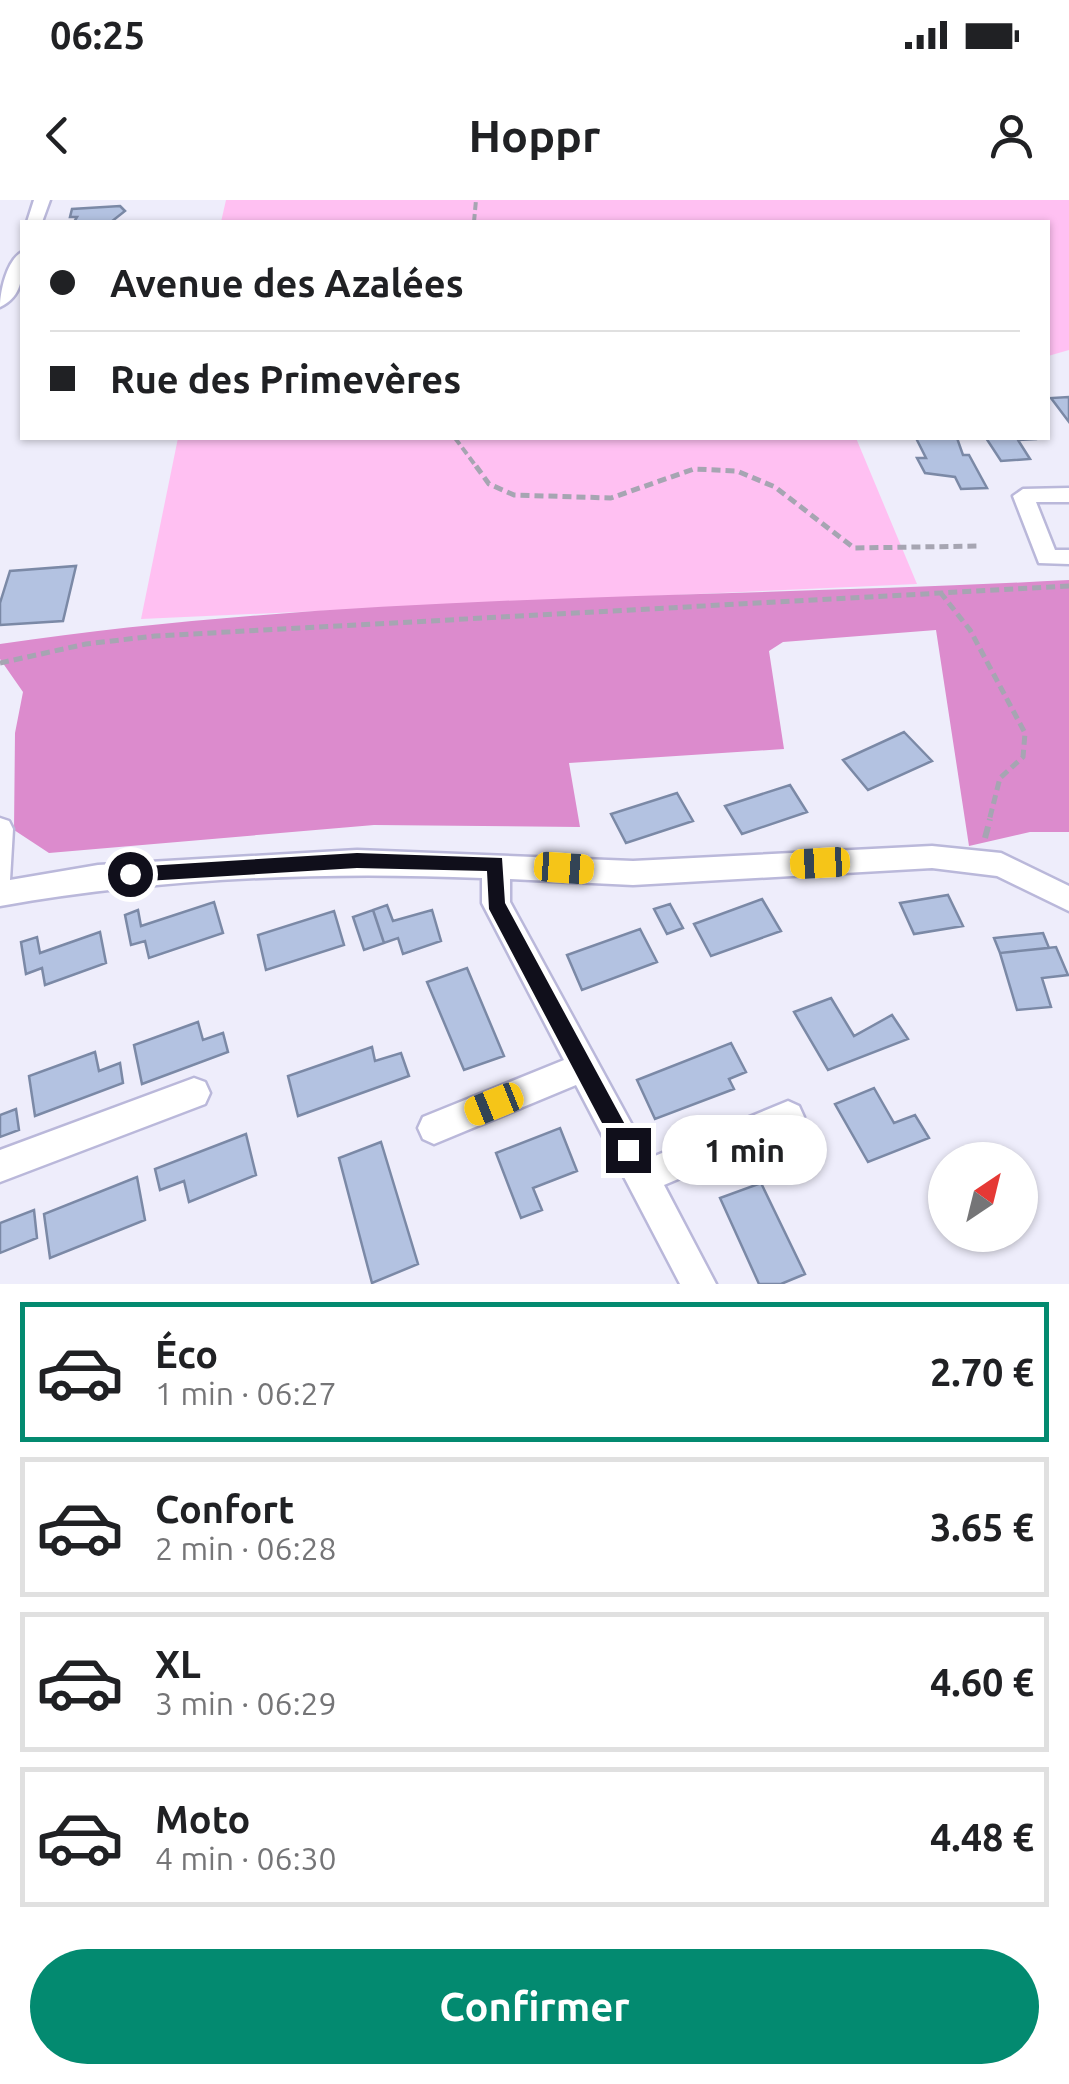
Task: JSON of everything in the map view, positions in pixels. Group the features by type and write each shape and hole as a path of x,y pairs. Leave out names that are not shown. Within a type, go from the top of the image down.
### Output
{"street":[{"path":"0,302 12,288 20,264"},
{"path":"1069,495 1023,496 1046,558 1069,557"},
{"path":"0,829 0,873"},
{"path":"0,894 98,877 357,860 633,873 932,857 980,860 1024,874 1069,899"},
{"path":"496,864 496,904 699,1284"},
{"path":"434,1128 583,1067"},
{"path":"0,1166 194,1093"},
{"path":"642,1178 788,1117"}],"path":[{"path":"457,440 490,484 514,495 611,498 694,468 737,471 774,487 854,548 980,546"},
{"path":"0,663 86,644 155,636 1069,586"},
{"path":"940,592 970,630 1025,732 1023,756 1000,778 980,860"}],"shaded area":[{"path":"226,200 1069,200 1069,350 1050,355 1050,220 221,220"},
{"path":"178,440 857,440 917,584 141,619"},
{"path":"1069,580 1069,832 1030,832 969,846 936,630 783,642 769,651 784,749 569,763 580,827 374,825 49,853 14,830 15,733 23,692 0,659 0,644 133,627 400,606"}],"building":[{"path":"120,206 125,211 114,220 75,220 77,217 70,217 72,209"},
{"path":"1069,397 1069,422 1051,398"},
{"path":"917,440 958,440 963,455 969,455 987,488 961,489 955,477 925,473 917,458 926,458"},
{"path":"987,440 1018,440 1030,459 1001,461"},
{"path":"76,566 63,621 0,625 0,603 10,571"},
{"path":"904,732 932,761 868,790 843,760"},
{"path":"790,785 807,812 742,834 725,806"},
{"path":"677,793 693,821 626,843 611,814"},
{"path":"948,895 963,926 914,934 900,903"},
{"path":"762,899 781,931 711,956 694,924"},
{"path":"214,902 223,933 149,958 145,941 131,945 125,915 138,910 141,926"},
{"path":"670,904 683,928 667,934 654,909"},
{"path":"387,905 393,921 432,910 441,941 403,954 398,938 384,943 373,910"},
{"path":"373,910 384,943 364,950 353,917"},
{"path":"334,911 344,945 266,970 258,935"},
{"path":"640,929 657,962 582,990 567,955"},
{"path":"100,932 106,963 45,985 42,968 26,974 21,942 37,937 40,953"},
{"path":"1043,933 1049,948 1000,953 994,938"},
{"path":"1056,947 1068,975 1042,978 1051,1007 1017,1010 1000,953"},
{"path":"467,968 504,1056 464,1070 427,982"},
{"path":"831,998 854,1036 892,1015 908,1039 828,1070 794,1012"},
{"path":"198,1022 203,1040 223,1033 228,1052 142,1084 134,1045"},
{"path":"731,1043 746,1072 729,1079 734,1089 655,1119 637,1080"},
{"path":"372,1047 375,1061 401,1053 409,1076 298,1116 288,1076"},
{"path":"95,1052 99,1071 120,1063 123,1083 35,1116 29,1076"},
{"path":"874,1088 894,1123 915,1115 929,1138 868,1162 835,1104"},
{"path":"16,1109 19,1130 0,1137 0,1115"},
{"path":"560,1128 577,1171 533,1188 542,1210 521,1218 496,1153"},
{"path":"246,1134 256,1175 189,1202 184,1181 160,1190 155,1169"},
{"path":"381,1142 418,1264 372,1283 339,1158"},
{"path":"137,1177 145,1220 50,1258 44,1214"},
{"path":"761,1183 805,1274 781,1284 759,1284 720,1198"},
{"path":"34,1210 37,1238 0,1253 0,1223"}],"route":[{"path":"130,874 357,860 496,864 496,904 628,1150"}]}
